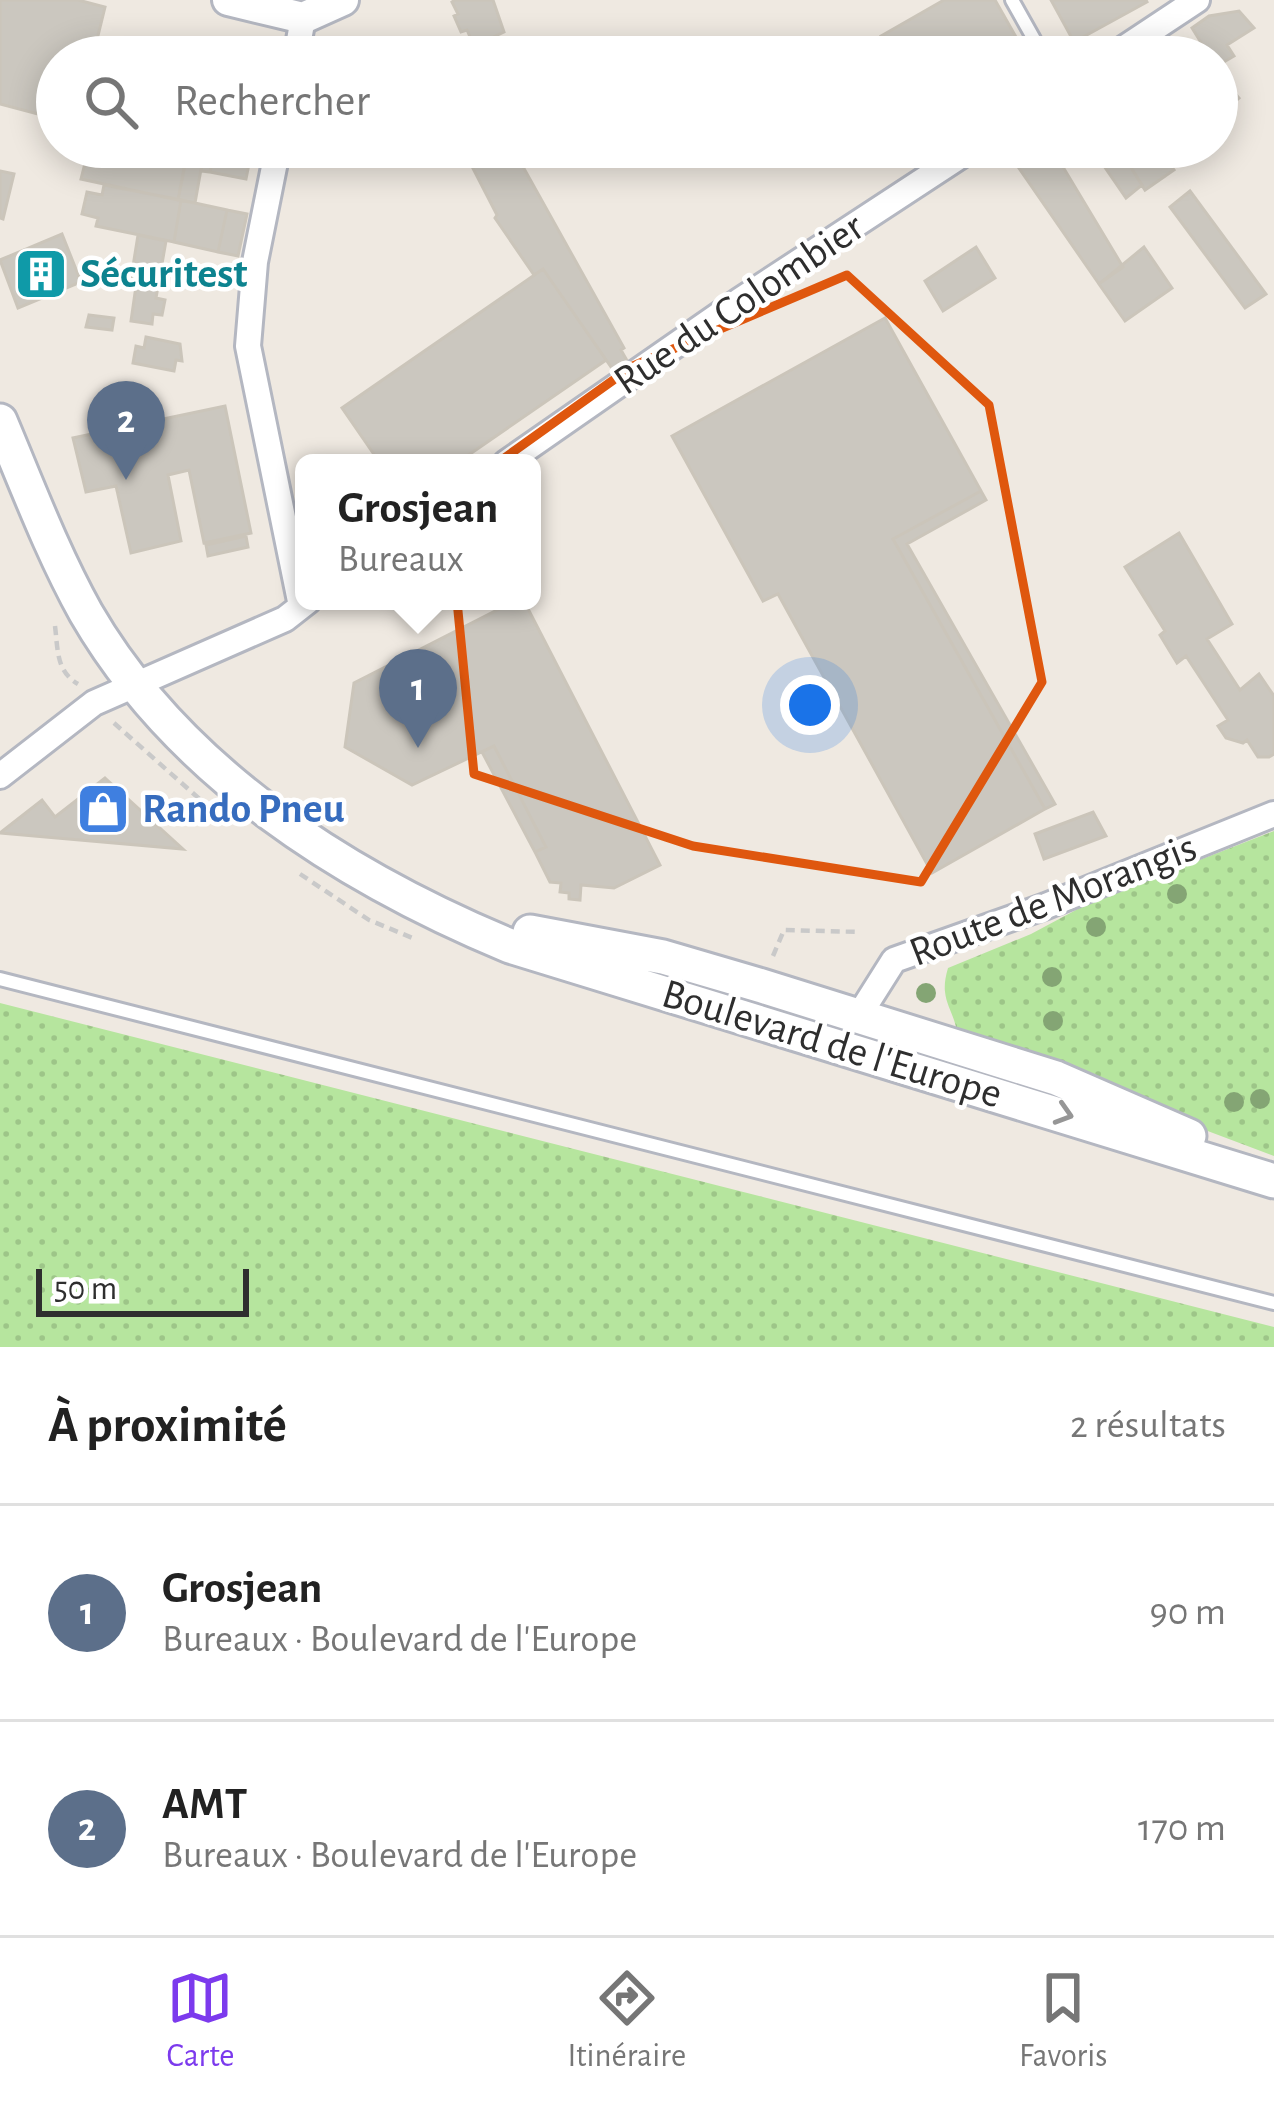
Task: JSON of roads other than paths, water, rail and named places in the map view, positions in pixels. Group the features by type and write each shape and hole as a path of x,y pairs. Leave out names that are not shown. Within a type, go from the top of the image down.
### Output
{"main road":[{"name":"Boulevard de l'Europe","path":"0,421 78,596 137,687 202,758 272,814 396,892 451,921 541,955 1274,1181"},
{"name":"Boulevard de l'Europe","path":"396,892 509,928 662,957 854,1026 1056,1078 1195,1138 1274,1166"},
{"path":"541,955 854,1026 898,1063"}],"street":[{"path":"228,0 304,18 343,0"},
{"path":"1143,36 1197,0"},
{"path":"300,36 304,18"},
{"path":"274,168 255,262 248,346 295,558"},
{"name":"Rue du Colombier","path":"519,454 942,168"},
{"path":"0,776 94,704 286,619 297,610"},
{"name":"Route de Morangis","path":"854,1026 894,960 1046,906 1274,814"}],"lane":[{"path":"1012,0 1032,36"},
{"path":"0,979 1274,1303"}],"place":[{"name":"Sécuritest","path":"41,274"},
{"name":"AMT","path":"126,480"},
{"name":"Grosjean","path":"418,748"},
{"name":"Rando Pneu","path":"103,809"}]}
